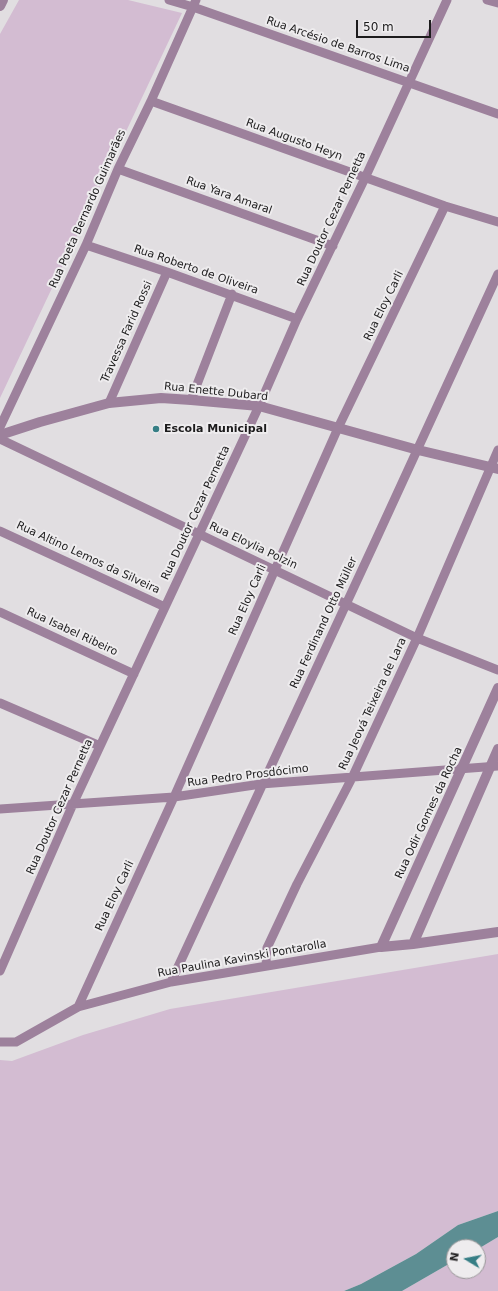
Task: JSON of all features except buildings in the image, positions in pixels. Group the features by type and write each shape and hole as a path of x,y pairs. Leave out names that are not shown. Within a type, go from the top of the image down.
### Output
{"street":[{"path":"0,6 3,0"},
{"name":"Rua Arcésio de Barros Lima","path":"169,0 194,3 498,114"},
{"name":"Rua Doutor Cezar Pernetta","path":"0,972 73,804 259,406 297,319 365,178 447,0"},
{"path":"488,0 498,4"},
{"name":"Rua Poeta Bernardo Guimarães","path":"0,427 86,244 118,169 151,101 194,3"},
{"name":"Rua Augusto Heyn","path":"151,101 445,206 498,222"},
{"name":"Rua Yara Amaral","path":"118,169 333,246"},
{"name":"Rua Eloy Carli","path":"78,1007 174,797 338,428 445,206"},
{"name":"Rua Roberto de Oliveira","path":"86,244 232,294 297,319"},
{"name":"Travessa Farid Rossi","path":"109,403 167,272"},
{"name":"Rua Ferdinand Otto Müller","path":"171,982 498,274"},
{"path":"191,400 232,294"},
{"name":"Rua Enette Dubard","path":"0,435 40,422 109,403 161,398 191,400 259,406 418,450 494,468"},
{"name":"Rua Eloylia Polzin","path":"0,439 417,638 498,670"},
{"name":"Rua Jeová Teixeira de Lara","path":"267,966 266,959 268,948 297,884 352,778 417,638 494,468 498,450"},
{"name":"Rua Altino Lemos da Silveira","path":"0,530 165,607"},
{"name":"Rua Isabel Ribeiro","path":"0,612 134,674"},
{"name":"Rua Odir Gomes da Rocha","path":"380,947 463,769 498,688"},
{"path":"0,703 100,746"},
{"path":"413,944 494,766 498,749"},
{"name":"Rua Pedro Prosdócimo","path":"0,809 174,797 262,784 494,766"},
{"name":"Rua Paulina Kavinski Pontarolla","path":"0,1042 16,1042 78,1007 171,982 380,947 498,932"}],"shaded area":[{"path":"19,0 128,0 182,13 0,398 0,34"},
{"path":"498,954 498,1211 458,1225 416,1254 361,1284 344,1291 0,1291 0,1060 12,1061 83,1035 170,1009"},
{"path":"498,1237 498,1291 402,1291 446,1266 446,1279 486,1279 486,1244"}],"water":[{"path":"498,1211 498,1237 486,1244 486,1239 446,1239 446,1266 402,1291 344,1291 361,1284 416,1254 458,1225"}],"place":[{"name":"Escola Municipal","path":"156,429"}]}
